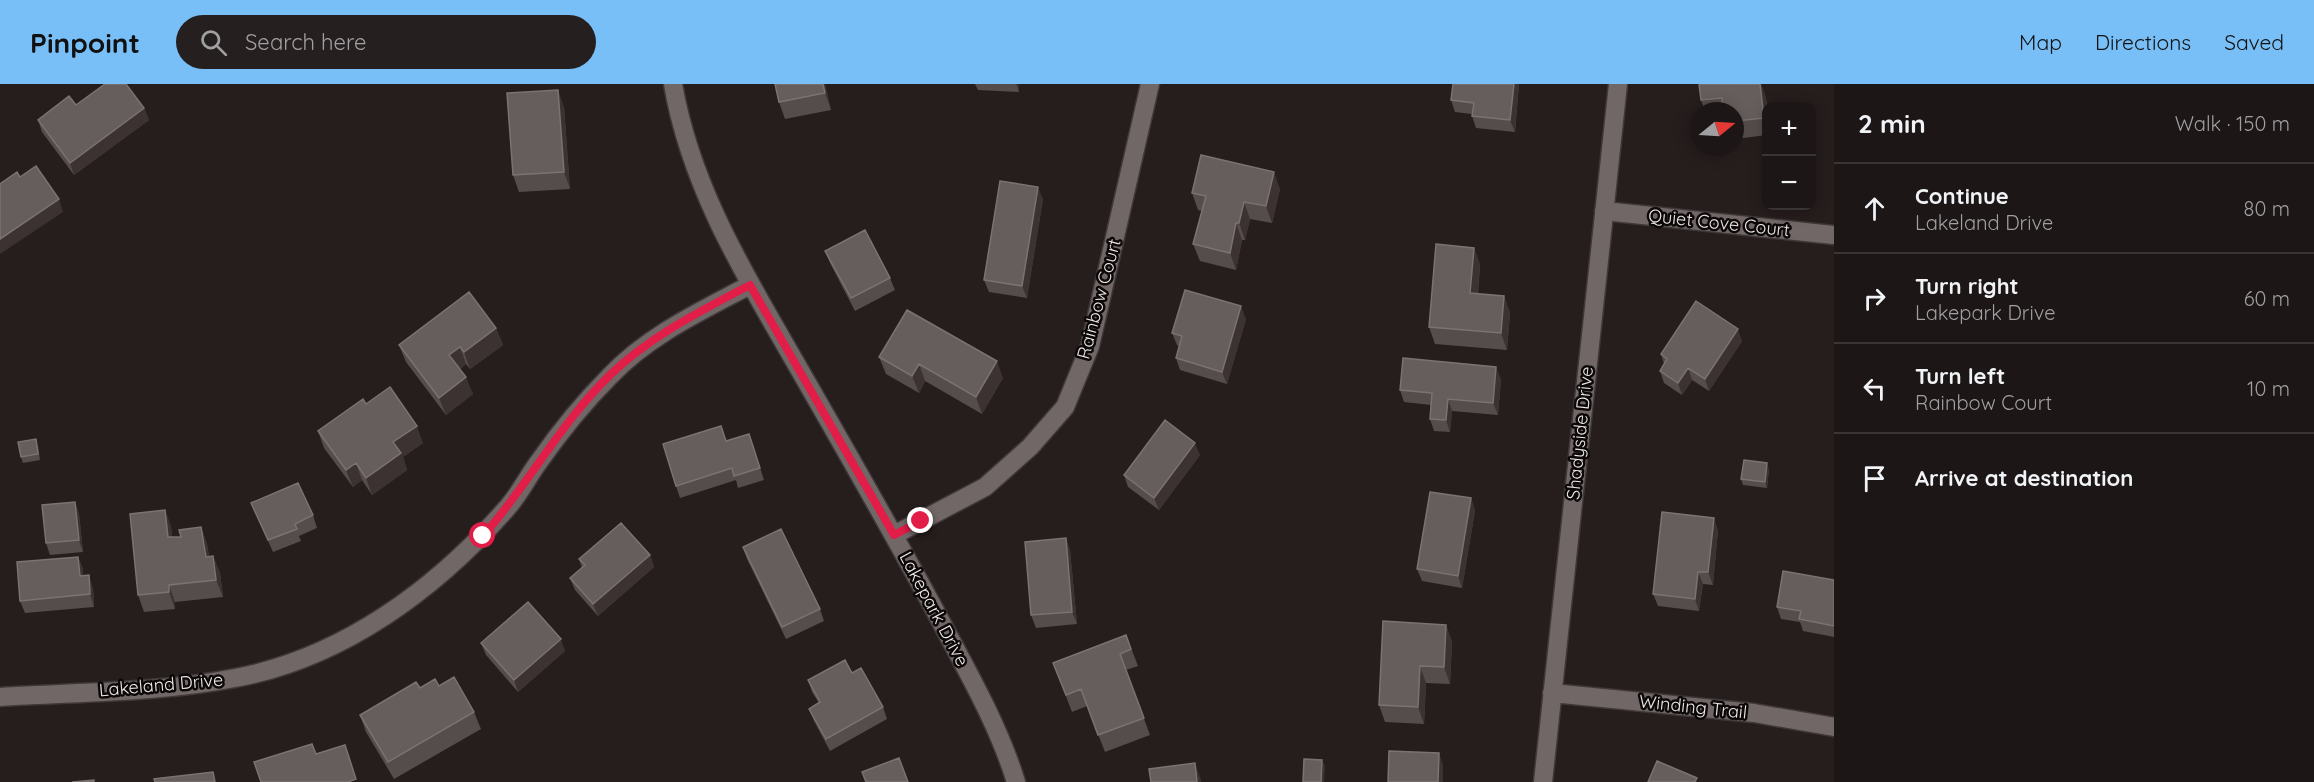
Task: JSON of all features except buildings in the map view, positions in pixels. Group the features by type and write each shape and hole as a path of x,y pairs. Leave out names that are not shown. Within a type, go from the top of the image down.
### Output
{"street":[{"name":"Lakepark Drive","path":"673,84 690,152 713,214 750,285 894,535 1004,743 1016,782"},
{"name":"Rainbow Court","path":"894,535 985,487 1030,447 1065,407 1090,346 1150,84"},
{"name":"Shadyside Drive","path":"1543,782 1618,84"},
{"name":"Quiet Cove Court","path":"1604,211 1834,235"},
{"name":"Lakeland Drive","path":"0,697 177,687 237,678 273,668 330,646 371,625 421,590 483,536 510,505 538,462 610,375 651,341 750,285"},
{"name":"Winding Trail","path":"1552,693 1754,713 1834,727"}],"route":[{"path":"483,536 510,505 538,462 610,375 643,346 684,320 750,285 894,535 921,521"}]}
